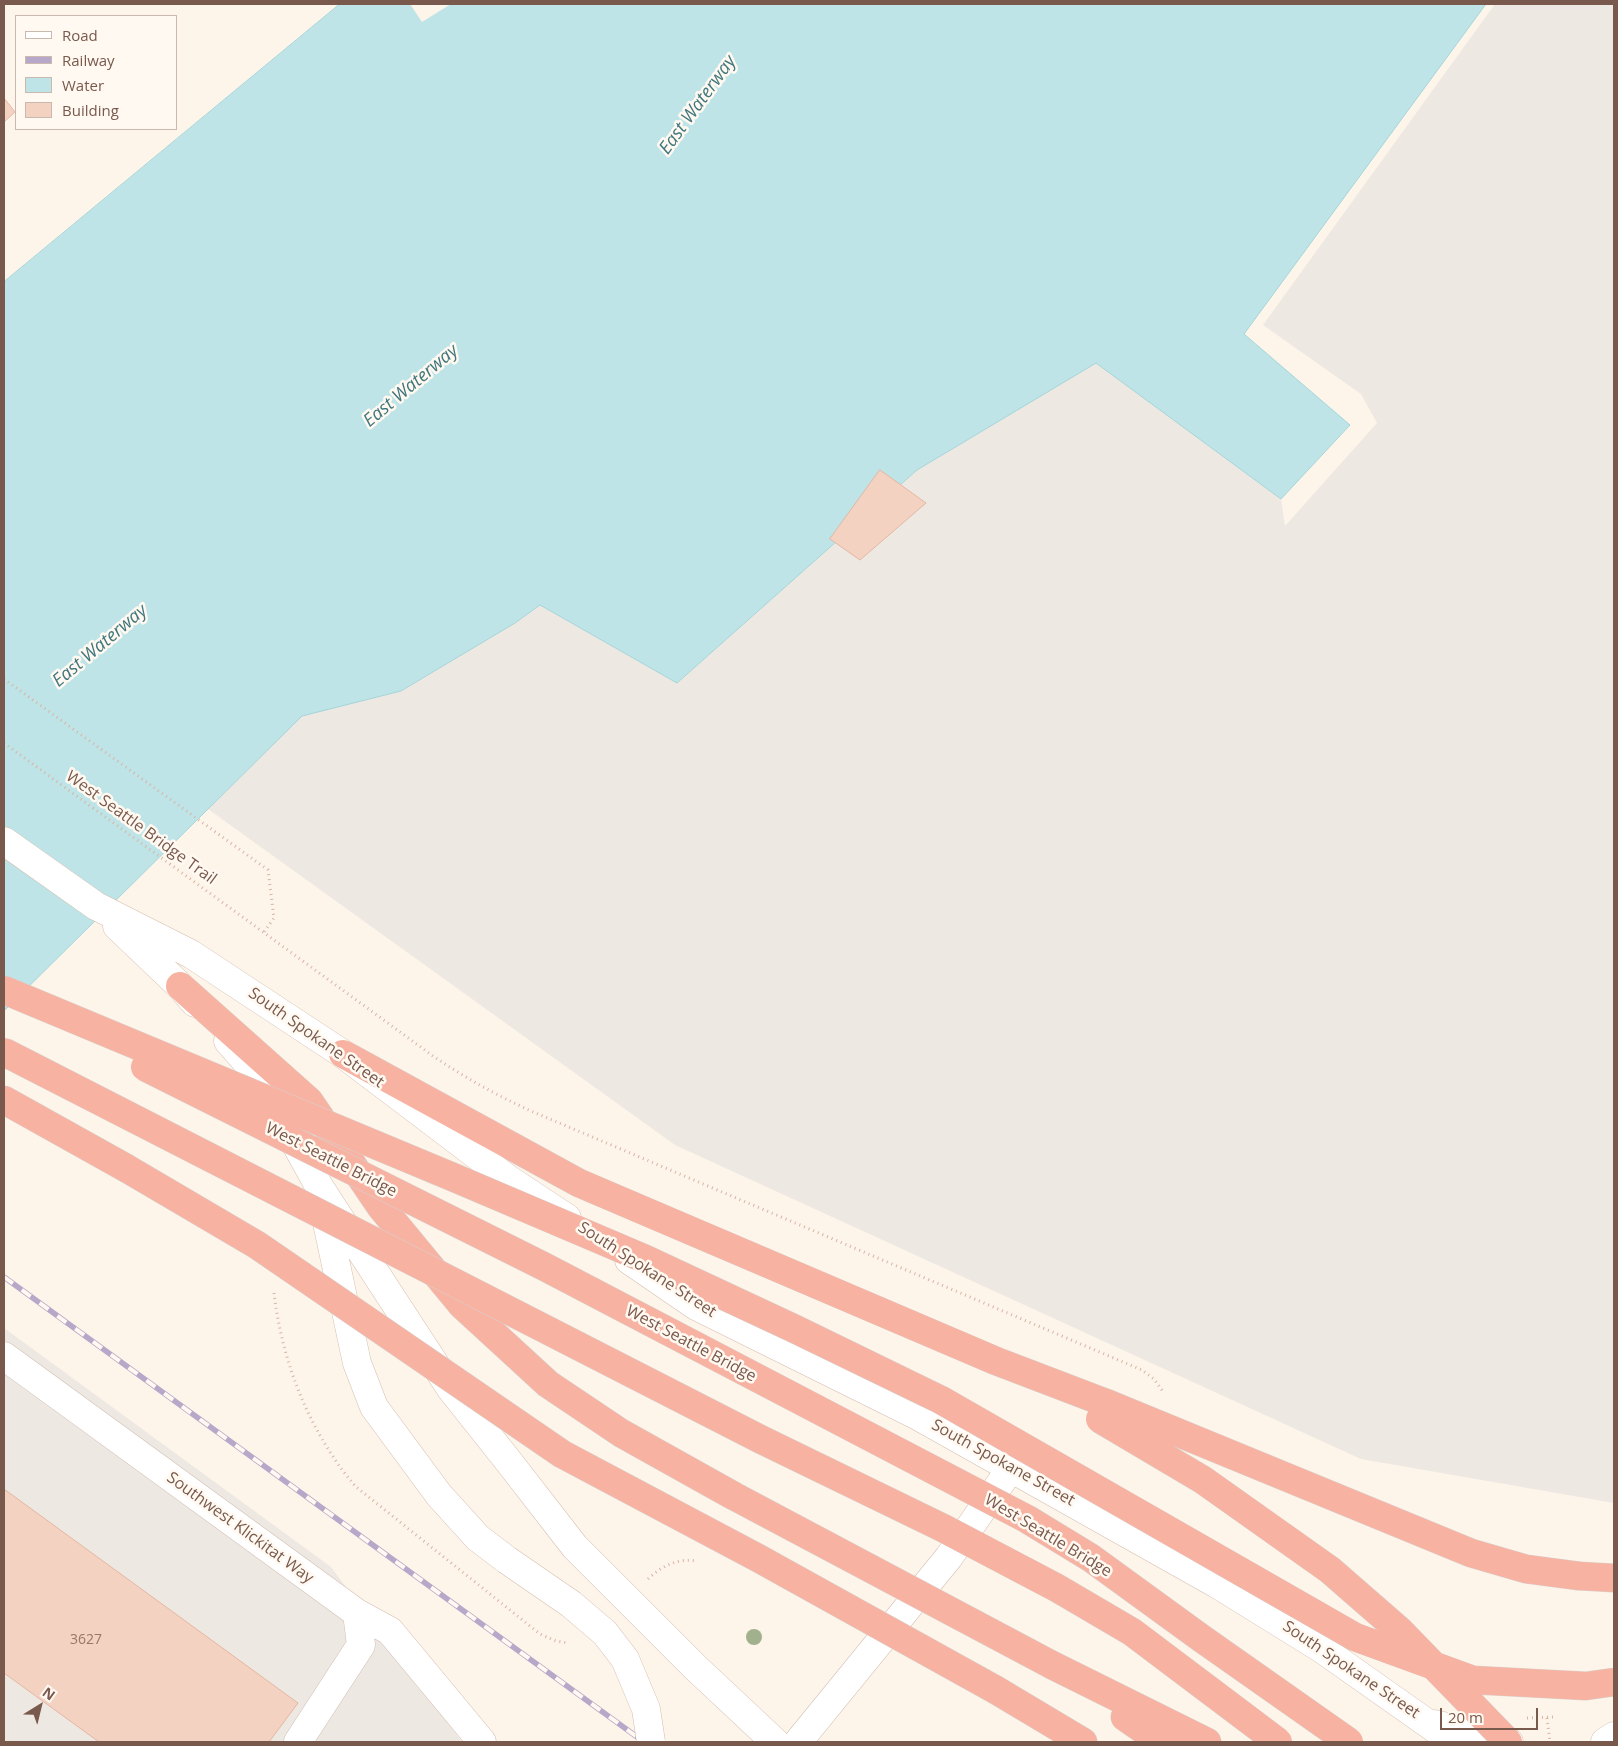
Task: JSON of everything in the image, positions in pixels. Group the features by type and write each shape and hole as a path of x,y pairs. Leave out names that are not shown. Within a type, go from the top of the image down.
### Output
{"highway":[{"path":"180,986 309,1101 381,1207 462,1306 548,1384 621,1433 732,1495 1052,1666 1207,1742"},
{"path":"4,990 643,1258 821,1342 941,1400 1355,1637 1473,1680 1586,1686 1614,1682"},
{"name":"West Seattle Bridge","path":"4,996 545,1268 1027,1519 1091,1558 1200,1638 1349,1742"},
{"path":"4,1052 760,1439 943,1528 1057,1588 1132,1632 1278,1742"},
{"path":"344,1054 579,1183 996,1361 1103,1411 1471,1553 1526,1569 1579,1576 1614,1578"},
{"path":"4,1100 126,1168 256,1245 562,1454 758,1558 996,1690 1083,1742"},
{"path":"1103,1411 1330,1570 1400,1630 1509,1742"},
{"path":"1052,1666 1161,1742"}],"main road":[{"path":"4,842 96,906 180,986 257,1074 320,1188 451,1389 575,1547 695,1667 775,1742"},
{"name":"South Spokane Street","path":"96,906 192,954 344,1054 508,1179 696,1306 918,1416 1217,1584 1322,1648 1454,1742"},
{"path":"320,1188 357,1363 374,1406 439,1495 478,1538 571,1604 605,1633 625,1659 646,1709 651,1742"},
{"name":"Southwest Klickitat Way","path":"4,1356 357,1614 390,1630 482,1742"},
{"path":"798,1742 949,1557 1011,1468"},
{"path":"298,1742 361,1645 357,1614"},
{"path":"1428,1722 1509,1742"},
{"path":"1605,1742 1614,1736"}],"path":[{"name":"West Seattle Bridge Trail","path":"4,679 268,870 274,918 264,932 4,743"},
{"path":"650,1577 664,1566 676,1562 699,1562"},
{"path":"1547,1718 1550,1742"}],"shaded area":[{"path":"1495,4 1614,4 1614,1503 1361,1459 675,1145 208,809 302,715 401,691 515,623 540,605 677,683 917,470 1096,362 1281,499 1285,526 1377,423 1361,394 1263,325"},
{"path":"4,1328 331,1567 462,1742 4,1742"}],"water":[{"name":"East Waterway","path":"340,4 1486,4 1244,334 1350,425 1281,499 1096,363 917,470 677,683 540,605 515,623 401,691 302,716 4,1011 4,282"}],"pier":[{"path":"410,4 451,4 422,22"}],"building":[{"path":"4,98 15,112 4,122"},
{"path":"880,470 926,503 860,560 830,539"},
{"path":"4,1489 298,1703 269,1742 99,1742 4,1673"}],"railway":[{"path":"4,1277 644,1742"}]}
